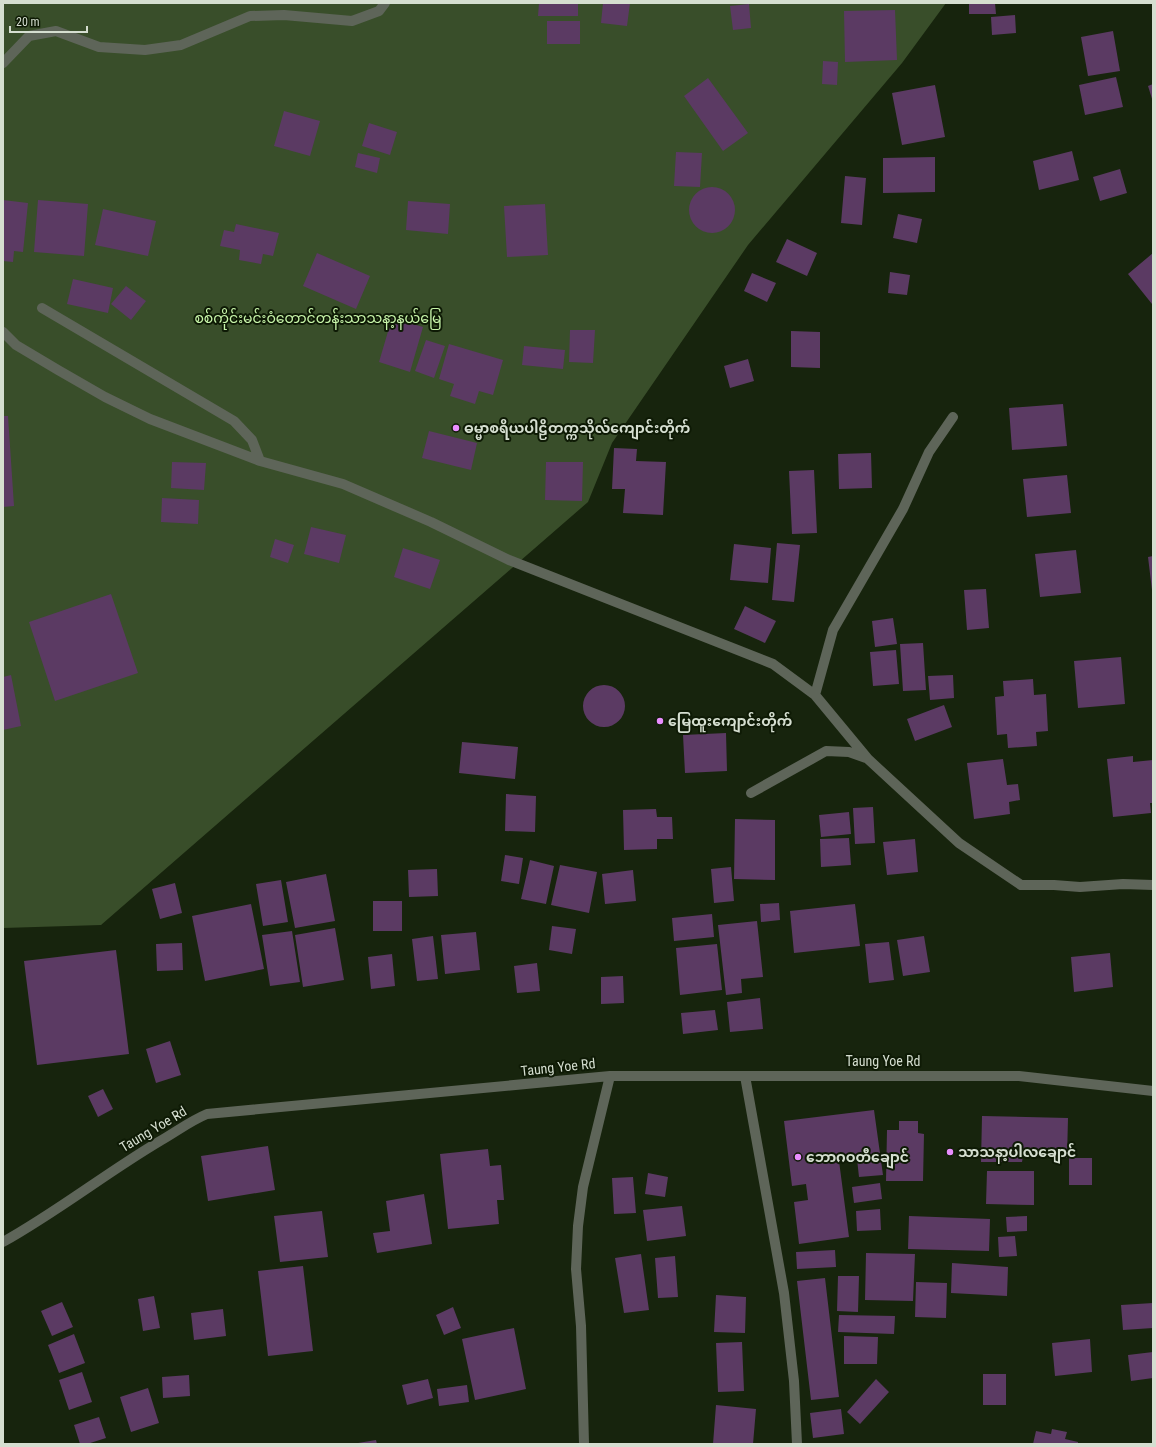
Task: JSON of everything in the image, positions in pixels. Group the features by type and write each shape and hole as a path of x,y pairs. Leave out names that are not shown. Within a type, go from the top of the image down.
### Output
{"street":[{"path":"3,63 29,36 56,31 99,47 145,50 181,45 250,16 284,15 352,22 379,11 385,3"},
{"path":"42,308 234,422 252,440 260,461"},
{"path":"3,332 16,345 105,397 150,419 260,461 343,484 431,522 509,560 774,664 816,695 868,759 959,843 1021,885 1054,885 1080,888 1123,884 1153,885"},
{"path":"816,695 833,630 903,509 929,452 953,417"},
{"path":"751,793 826,750 849,752 868,759"},
{"path":"584,1444 581,1326 576,1269 578,1226 583,1187 610,1076"},
{"name":"Taung Yoe Rd","path":"3,1242 120,1164 178,1130 190,1121 207,1114 610,1076 1019,1076 1153,1091"},
{"path":"745,1076 784,1293 794,1381 797,1444"}],"green space":[{"name":"စစ်ကိုင်းမင်းဝံတောင်တန်းသာသနာ့နယ်မြေ","path":"3,3 946,3 902,63 748,245 612,443 588,502 101,925 3,928"}],"building":[{"path":"539,3 578,3 578,16 538,16"},
{"path":"603,3 630,3 627,26 601,23"},
{"path":"969,3 995,3 996,14 969,14"},
{"path":"749,4 751,28 733,30 730,6"},
{"path":"895,10 897,60 845,62 844,11"},
{"path":"1015,15 1016,33 992,35 991,17"},
{"path":"547,21 580,21 580,44 547,44"},
{"path":"1113,31 1120,71 1088,76 1081,37"},
{"path":"823,61 838,62 837,85 822,84"},
{"path":"1116,77 1123,107 1085,115 1079,85"},
{"path":"708,78 748,133 723,151 684,96"},
{"path":"1153,84 1153,102 1148,86"},
{"path":"935,85 945,137 902,145 892,93"},
{"path":"284,111 320,121 310,156 274,146"},
{"path":"369,123 397,132 390,155 362,146"},
{"path":"1072,151 1079,180 1039,190 1033,161"},
{"path":"676,152 702,153 700,187 674,186"},
{"path":"358,153 380,158 377,173 355,167"},
{"path":"935,157 935,192 883,193 883,158"},
{"path":"1120,169 1127,193 1100,201 1093,177"},
{"path":"845,176 866,178 862,225 841,223"},
{"path":"712,187 725,191 731,197 735,210 731,223 725,229 712,233 699,229 693,223 689,210 693,197 699,191"},
{"path":"3,200 28,203 23,252 14,251 13,262 3,261"},
{"path":"38,200 88,204 84,256 34,252"},
{"path":"408,201 450,204 448,234 406,230"},
{"path":"545,204 548,255 507,257 504,206"},
{"path":"103,209 156,221 148,256 95,245"},
{"path":"898,214 922,219 917,243 893,238"},
{"path":"236,224 279,233 273,256 263,254 261,264 239,260 240,250 220,246 224,230 234,232"},
{"path":"787,239 817,253 807,276 776,262"},
{"path":"317,253 370,276 356,309 303,286"},
{"path":"1153,253 1153,304 1152,304 1128,274"},
{"path":"890,272 910,275 907,295 888,293"},
{"path":"752,273 776,283 767,302 744,291"},
{"path":"73,279 113,288 108,313 67,304"},
{"path":"126,286 146,301 131,320 111,304"},
{"path":"392,318 423,327 410,372 379,362"},
{"path":"570,330 595,330 593,363 569,362"},
{"path":"791,331 820,332 820,368 791,367"},
{"path":"426,340 445,346 434,378 415,371"},
{"path":"449,344 503,360 493,395 479,391 475,404 450,396 454,384 439,379"},
{"path":"524,346 565,350 563,369 522,365"},
{"path":"748,359 754,381 730,388 724,366"},
{"path":"1063,404 1067,446 1012,450 1009,408"},
{"path":"3,416 8,416 14,506 3,507"},
{"path":"429,431 477,443 471,470 422,458"},
{"path":"614,448 637,449 636,461 666,462 663,515 623,513 625,489 612,489"},
{"path":"871,453 872,488 839,489 838,454"},
{"path":"172,462 206,463 204,490 171,488"},
{"path":"546,462 583,462 582,501 545,500"},
{"path":"814,470 817,533 792,534 789,471"},
{"path":"1067,475 1071,513 1027,517 1023,479"},
{"path":"162,498 199,500 198,524 161,522"},
{"path":"311,527 346,535 339,563 304,554"},
{"path":"275,539 294,545 288,563 270,557"},
{"path":"777,543 800,545 794,602 772,600"},
{"path":"734,544 771,548 768,583 730,580"},
{"path":"403,548 440,560 430,589 394,577"},
{"path":"1076,550 1081,593 1040,597 1035,554"},
{"path":"1153,556 1153,590 1152,590 1148,557"},
{"path":"986,589 989,628 967,630 964,590"},
{"path":"111,594 138,673 55,701 29,622"},
{"path":"745,606 776,621 765,643 734,629"},
{"path":"893,618 897,644 875,647 872,621"},
{"path":"923,643 926,690 903,691 900,644"},
{"path":"896,650 899,684 873,686 870,652"},
{"path":"1121,657 1125,704 1078,708 1074,661"},
{"path":"11,675 21,726 3,730 3,677"},
{"path":"953,675 954,698 930,700 928,676"},
{"path":"1033,679 1034,695 1046,694 1048,731 1036,732 1037,746 1008,748 1007,734 997,735 995,697 1004,696 1003,681"},
{"path":"600,685 608,685 616,688 622,694 625,706 622,718 616,724 608,727 600,727 592,724 586,718 583,710 583,702 586,694 592,688"},
{"path":"944,705 952,727 915,741 907,719"},
{"path":"726,733 727,771 685,773 683,735"},
{"path":"462,742 518,747 515,779 459,773"},
{"path":"1133,756 1133,762 1153,760 1153,803 1150,803 1151,813 1113,817 1107,759"},
{"path":"1003,759 1007,785 1018,784 1020,800 1009,802 1010,814 974,819 967,763"},
{"path":"506,794 536,796 535,832 505,831"},
{"path":"873,807 875,843 855,844 853,808"},
{"path":"656,809 657,817 672,817 673,839 657,839 657,849 624,850 623,810"},
{"path":"849,812 851,834 821,837 819,815"},
{"path":"735,819 775,820 775,880 734,879"},
{"path":"849,838 851,865 821,867 820,839"},
{"path":"915,839 918,872 887,875 883,842"},
{"path":"505,855 523,858 519,884 501,881"},
{"path":"530,860 554,866 546,904 521,899"},
{"path":"560,865 597,872 589,913 551,905"},
{"path":"731,867 734,901 714,903 711,869"},
{"path":"437,869 438,896 409,897 408,870"},
{"path":"633,870 636,901 605,904 602,874"},
{"path":"326,874 335,921 295,928 286,882"},
{"path":"281,880 288,922 263,926 256,884"},
{"path":"175,883 182,913 160,919 152,889"},
{"path":"373,901 402,901 402,931 373,931"},
{"path":"779,903 780,920 761,922 760,904"},
{"path":"251,904 264,969 205,981 192,916"},
{"path":"855,904 860,946 794,953 790,911"},
{"path":"712,914 714,937 674,941 672,918"},
{"path":"757,921 763,977 741,979 742,993 726,995 718,925"},
{"path":"552,926 576,929 572,954 549,950"},
{"path":"335,928 344,980 303,987 295,935"},
{"path":"292,931 300,982 270,986 262,935"},
{"path":"476,932 480,970 445,974 441,935"},
{"path":"433,936 438,979 417,981 412,939"},
{"path":"924,936 930,972 903,976 897,940"},
{"path":"889,942 894,980 869,983 865,944"},
{"path":"182,943 183,970 157,971 156,944"},
{"path":"717,944 722,990 680,995 676,948"},
{"path":"116,950 129,1054 37,1065 24,961"},
{"path":"1110,953 1113,987 1074,992 1071,957"},
{"path":"392,954 395,986 371,989 368,957"},
{"path":"537,963 540,991 517,993 514,966"},
{"path":"623,976 624,1003 601,1004 601,977"},
{"path":"760,998 763,1029 730,1032 727,1002"},
{"path":"715,1010 718,1030 683,1034 681,1013"},
{"path":"170,1041 181,1075 156,1083 146,1049"},
{"path":"103,1089 113,1109 98,1117 88,1096"},
{"path":"874,1110 883,1175 859,1177 857,1159 839,1161 849,1237 799,1244 794,1202 808,1200 806,1184 792,1186 784,1121"},
{"path":"982,1116 1068,1118 1067,1158 1023,1156 1022,1162 981,1162"},
{"path":"899,1121 918,1121 918,1133 924,1134 923,1181 886,1181 887,1130 899,1130"},
{"path":"268,1146 275,1190 208,1201 201,1156"},
{"path":"488,1149 490,1166 501,1165 504,1200 497,1200 499,1224 448,1229 440,1154"},
{"path":"1069,1158 1092,1158 1092,1185 1069,1185"},
{"path":"987,1171 1034,1171 1034,1205 986,1204"},
{"path":"648,1173 668,1177 665,1197 645,1194"},
{"path":"633,1177 636,1213 614,1214 612,1178"},
{"path":"880,1183 882,1199 854,1203 852,1187"},
{"path":"424,1194 432,1244 377,1253 373,1233 390,1231 386,1201"},
{"path":"682,1206 686,1236 647,1241 643,1210"},
{"path":"880,1209 881,1230 857,1231 856,1211"},
{"path":"322,1211 328,1257 280,1262 274,1216"},
{"path":"909,1216 990,1219 989,1251 908,1249"},
{"path":"1027,1216 1027,1231 1007,1232 1006,1217"},
{"path":"1015,1236 1017,1256 999,1257 998,1237"},
{"path":"835,1250 836,1267 797,1269 796,1252"},
{"path":"866,1253 915,1254 913,1301 865,1300"},
{"path":"641,1254 649,1310 624,1313 615,1258"},
{"path":"675,1256 678,1297 658,1298 655,1258"},
{"path":"952,1263 1008,1267 1007,1296 951,1293"},
{"path":"303,1266 313,1351 268,1356 258,1271"},
{"path":"838,1276 859,1276 858,1312 837,1311"},
{"path":"825,1278 839,1397 811,1400 797,1281"},
{"path":"916,1282 947,1283 946,1318 915,1317"},
{"path":"716,1295 746,1297 745,1333 714,1332"},
{"path":"154,1296 160,1328 143,1331 138,1299"},
{"path":"62,1302 73,1327 52,1336 41,1311"},
{"path":"1153,1303 1153,1328 1123,1330 1121,1305"},
{"path":"453,1307 461,1328 444,1335 436,1315"},
{"path":"223,1309 226,1336 194,1340 191,1313"},
{"path":"839,1315 895,1316 894,1334 838,1332"},
{"path":"514,1328 526,1389 475,1400 462,1339"},
{"path":"74,1334 85,1363 59,1373 48,1345"},
{"path":"844,1336 878,1337 877,1364 844,1364"},
{"path":"1090,1339 1092,1372 1055,1376 1052,1343"},
{"path":"742,1342 744,1391 718,1392 716,1343"},
{"path":"1153,1352 1153,1378 1131,1381 1128,1355"},
{"path":"82,1372 92,1402 69,1410 59,1380"},
{"path":"983,1374 1006,1374 1006,1405 983,1405"},
{"path":"189,1375 190,1396 163,1398 162,1377"},
{"path":"428,1379 433,1398 407,1405 402,1385"},
{"path":"876,1379 889,1392 860,1424 847,1412"},
{"path":"467,1385 469,1402 439,1406 437,1389"},
{"path":"148,1388 159,1423 131,1432 120,1397"},
{"path":"716,1405 756,1409 753,1444 713,1444"},
{"path":"841,1409 844,1434 813,1438 810,1413"},
{"path":"99,1417 106,1438 87,1444 80,1444 74,1425"},
{"path":"1052,1429 1067,1432 1065,1439 1078,1442 1078,1444 1033,1444 1036,1431 1051,1434"},
{"path":"376,1440 377,1444 358,1444 358,1443"}],"place":[{"name":"ဓမ္မာစရိယပါဠိတက္ကသိုလ်ကျောင်းတိုက်","path":"456,428"},
{"name":"မြေထူးကျောင်းတိုက်","path":"660,721"},
{"name":"သာသနာ့ပါလချောင်","path":"950,1152"},
{"name":"ဘောဂဝတီချောင်","path":"798,1157"}]}
